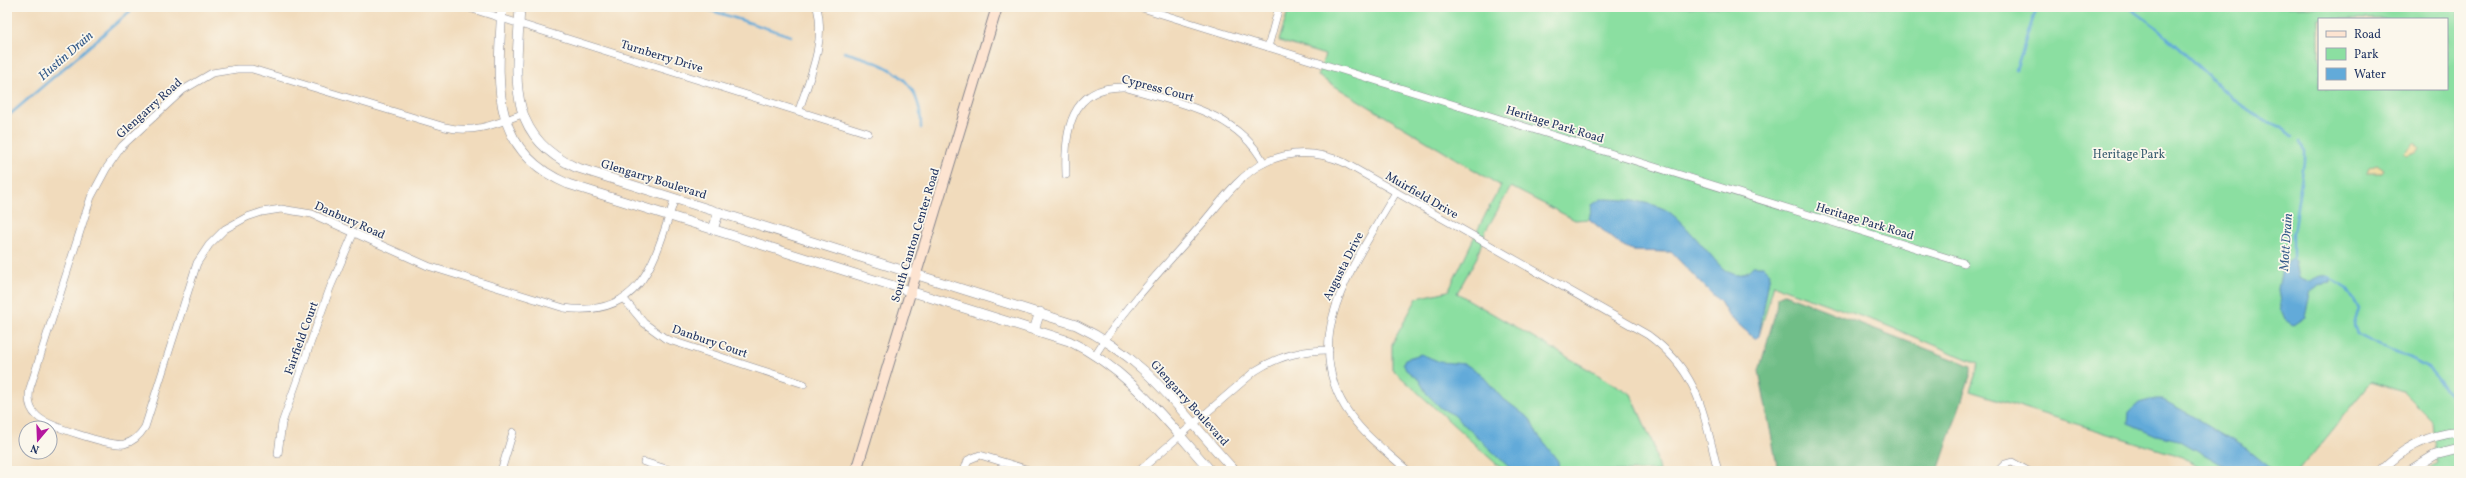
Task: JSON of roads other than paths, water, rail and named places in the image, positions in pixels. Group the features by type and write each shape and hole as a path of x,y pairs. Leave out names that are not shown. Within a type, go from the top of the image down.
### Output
{"main road":[{"name":"South Canton Center Road","path":"856,471 912,291 997,7"}],"street":[{"name":"Turnberry Drive","path":"466,7 799,110 868,133"},
{"path":"502,7 498,83 504,121 516,144 534,164 559,180 577,186 1069,342 1095,355 1139,390 1211,471"},
{"name":"Glengarry Boulevard","path":"520,7 516,85 522,114 534,136 548,152 564,162 582,169 1040,312 1076,325 1105,340 1129,356 1148,372 1235,471"},
{"path":"799,110 819,43 820,23 817,7"},
{"name":"Heritage Park Road","path":"1140,7 1964,263"},
{"path":"1268,47 1279,7"},
{"name":"Glengarry Road","path":"29,402 29,393 34,372 85,212 99,180 114,157 131,136 182,90 198,80 224,70 252,69 450,129 479,129 522,114"},
{"name":"Cypress Court","path":"1066,175 1066,145 1070,121 1075,111 1091,95 1102,89 1114,87 1124,87 1225,121 1249,140 1264,163"},
{"name":"Muirfield Drive","path":"1095,355 1126,310 1239,182 1264,163 1294,154 1323,155 1343,162 1477,240 1648,335 1662,346 1684,369 1696,391 1718,471"},
{"name":"Glengarry Boulevard","path":"577,186 582,169"},
{"name":"Augusta Drive","path":"1396,192 1338,296 1330,324 1329,350 1336,387 1350,414 1366,434 1408,471"},
{"name":"Danbury Road","path":"29,402 34,413 48,424 116,444 134,440 145,427 193,272 204,252 218,235 247,217 281,210 312,214 428,266 564,308 595,309 612,304 623,298 634,290 650,270 675,198"},
{"name":"Glengarry Boulevard","path":"713,229 719,212"},
{"name":"Fairfield Court","path":"278,454 282,423 330,288 354,232"},
{"path":"826,264 832,247"},
{"name":"Danbury Court","path":"623,298 644,323 666,339 804,384"},
{"path":"1034,330 1040,312"},
{"path":"1138,471 1269,362 1296,353 1329,350"},
{"path":"501,471 513,432"},
{"path":"2381,471 2410,447 2442,433 2459,432"},
{"path":"2409,471 2436,455 2459,449"},
{"path":"964,471 968,460 980,455 1032,471"},
{"path":"644,462 673,471"},
{"path":"1998,471 2005,464 2012,462 2028,471"}],"water":[{"path":"1601,199 1642,202 1664,209 1681,222 1722,268 1732,274 1741,274 1753,266 1763,266 1770,273 1759,336 1755,339 1728,315 1721,303 1671,252 1634,251 1620,244 1589,219 1592,205"},
{"path":"2291,258 2296,261 2299,278 2304,281 2320,276 2330,277 2330,283 2319,285 2311,291 2305,317 2293,325 2285,320 2282,313 2278,289 2282,268"},
{"path":"1421,354 1440,362 1465,364 1480,373 1501,397 1530,419 1537,434 1558,461 1559,471 1512,470 1454,415 1441,408 1427,394 1419,380 1406,370 1403,363 1405,359"},
{"path":"2150,400 2163,400 2182,410 2247,449 2274,471 2233,471 2179,440 2156,435 2128,423 2129,412 2139,403"}],"waterway":[{"name":"Hustin Drain","path":"7,117 135,7"},
{"name":"Hustin Drain","path":"700,7 791,36"},
{"path":"2016,69 2037,7"},
{"name":"Mott Drain","path":"2129,7 2156,27 2234,100 2262,119 2281,127 2293,137"},
{"name":"Hustin Drain","path":"844,52 874,62 899,75 908,84 915,96 920,110 921,128"},
{"name":"Mott Drain","path":"2293,261 2293,234 2304,162 2304,151 2300,142"},
{"name":"Mott Drain","path":"2327,277 2347,289 2359,308 2354,325 2357,334 2425,366 2434,374 2449,393 2459,400"}],"park label":[{"name":"Heritage Park","path":"2129,154"}]}
